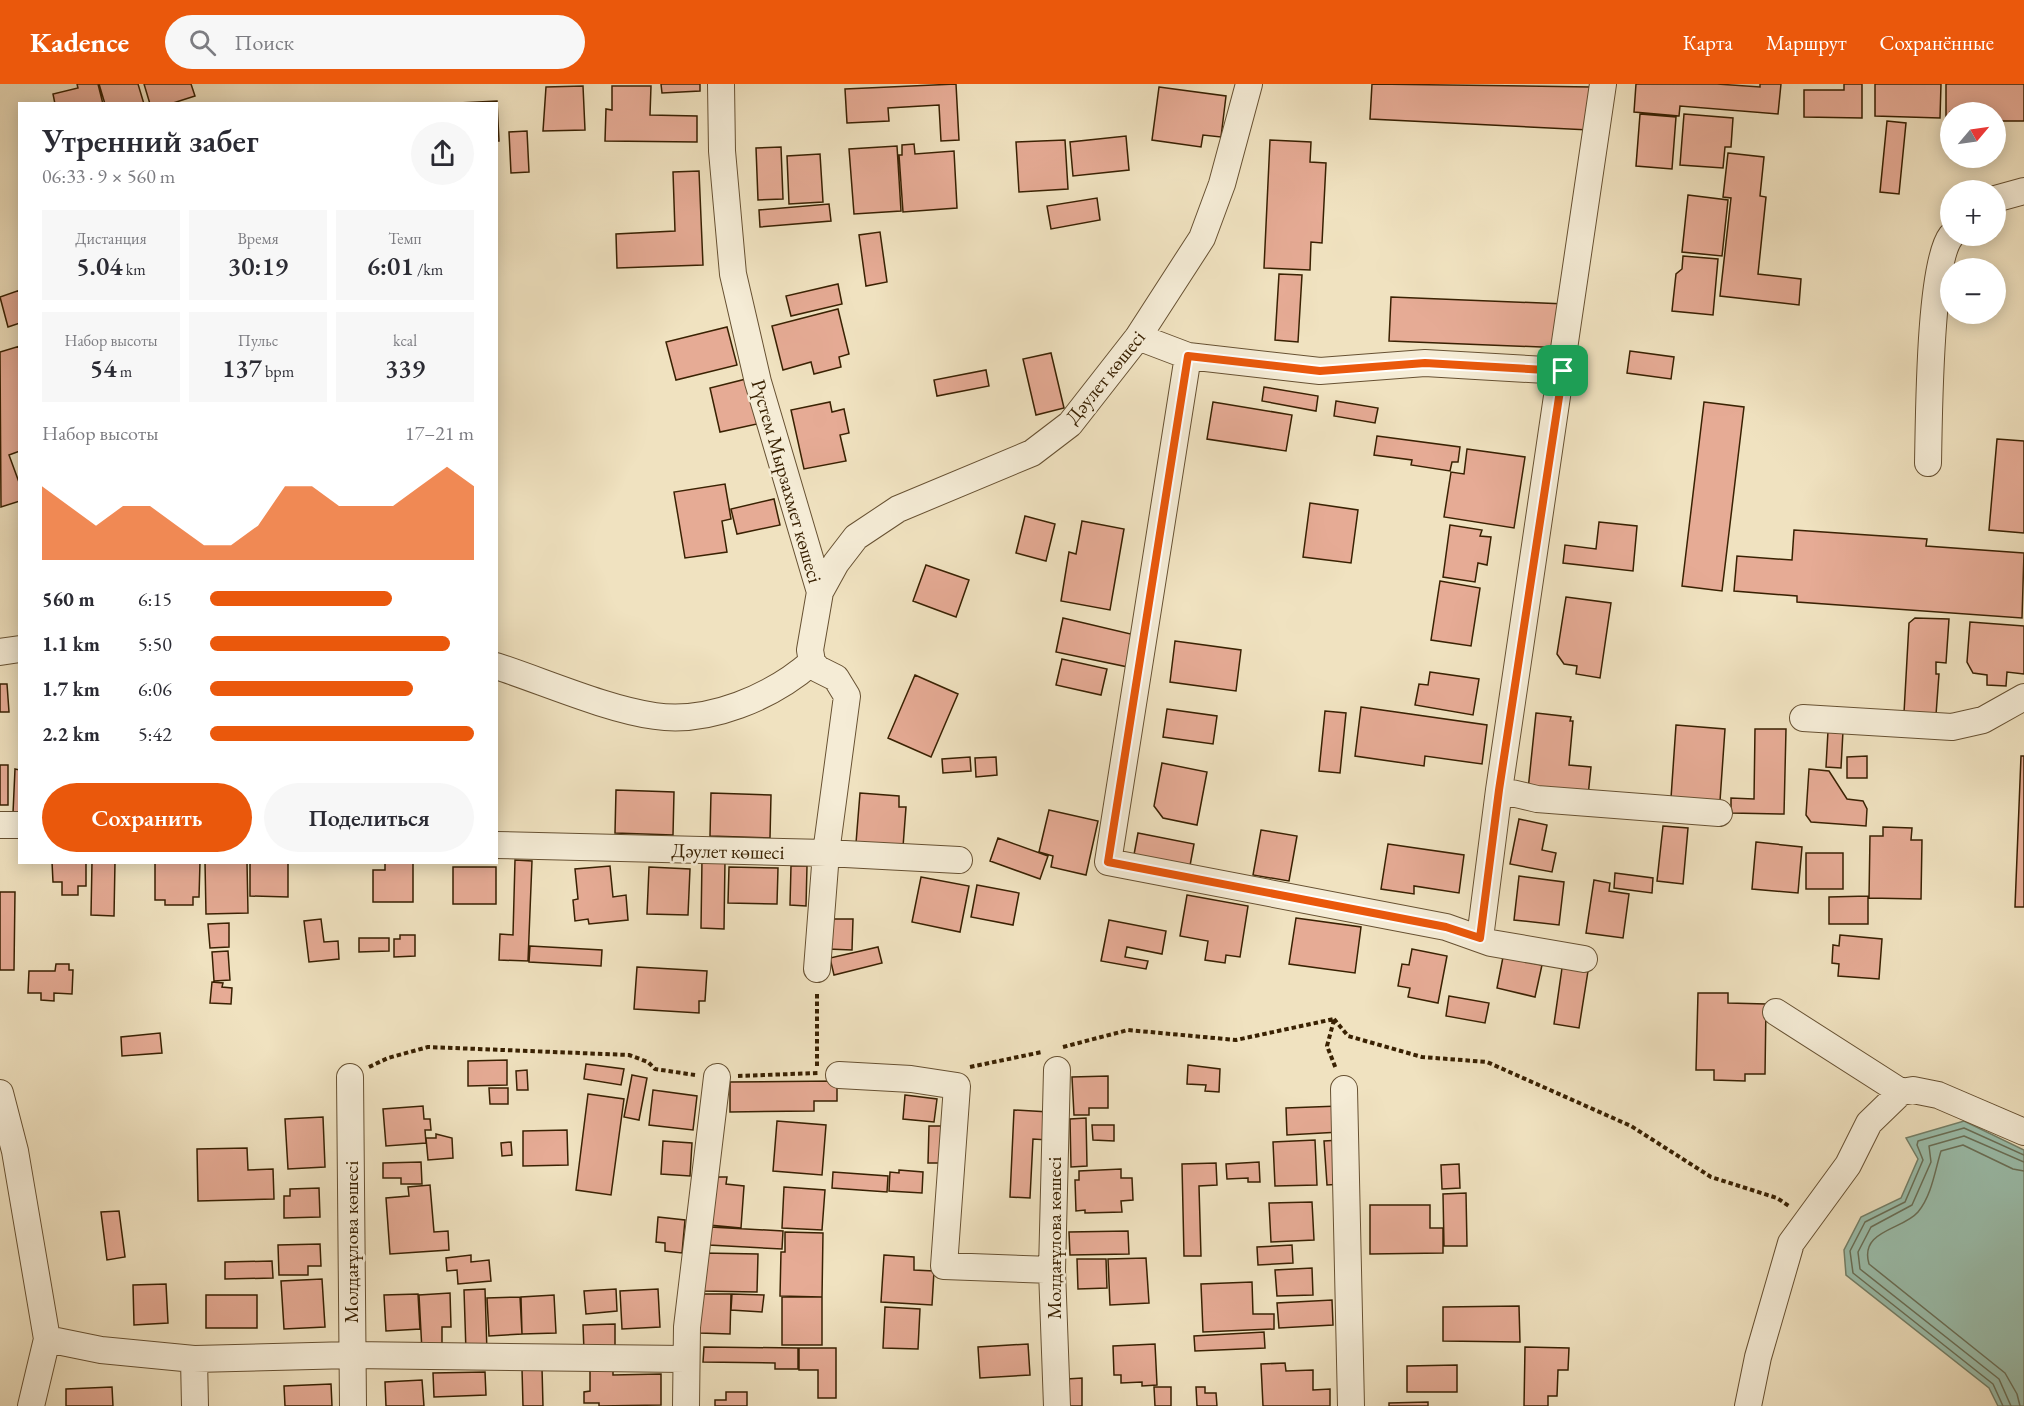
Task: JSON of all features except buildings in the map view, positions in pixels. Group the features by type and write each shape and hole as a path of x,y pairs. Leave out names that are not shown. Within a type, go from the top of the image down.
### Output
{"street":[{"name":"Рүстем Мырзахмет көшесі","path":"721,84 722,152 733,273 758,382 820,592 810,650 812,662"},
{"name":"Дәулет көшесі","path":"820,592 836,562 856,537 898,509 1032,453 1070,424 1138,337 1202,238 1222,184 1249,84"},
{"path":"1480,938 1499,790 1563,371 1603,84"},
{"path":"2006,196 2024,191"},
{"path":"1928,463 1938,277 1946,246"},
{"path":"1138,337 1188,356 1320,371 1425,363 1563,371"},
{"path":"1188,356 1108,862 1446,927 1491,943 1584,959"},
{"path":"0,652 18,649"},
{"path":"498,667 629,711 657,717 709,714 747,702 795,676 812,662 818,669 836,678 847,696 826,853 817,969"},
{"path":"1803,718 1952,727 1983,720 2024,697"},
{"path":"1499,790 1537,799 1719,813"},
{"path":"0,825 18,825"},
{"name":"Дәулет көшесі","path":"498,845 826,853 959,860"},
{"path":"1776,1012 1901,1092"},
{"name":"Молдағұлова көшесі","path":"1056,1056 1052,1270 1057,1406"},
{"path":"828,1074 910,1079 957,1086 944,1266 1052,1270"},
{"name":"Молдағұлова көшесі","path":"350,1077 353,1406"},
{"path":"686,1406 687,1328 717,1077"},
{"path":"1344,1089 1351,1406"},
{"path":"1749,1406 1758,1357 1791,1243 1848,1165 1869,1123 1901,1092 1913,1090 1938,1095 2024,1132"},
{"path":"0,1093 15,1151 46,1339 31,1406"},
{"path":"46,1339 101,1350 194,1359 351,1355 685,1359"},
{"path":"194,1359 195,1406"}],"path":[{"path":"350,1077 388,1058 428,1047 629,1055 661,1071 717,1077 828,1074 817,969"},
{"path":"957,1086 969,1067 1056,1056 1128,1030 1236,1040 1334,1019"},
{"path":"1334,1019 1327,1046 1344,1089"},
{"path":"1334,1019 1348,1036 1422,1057 1487,1062 1631,1126 1711,1177 1777,1198 1807,1219"}],"water":[{"path":"1964,1121 2024,1150 2024,1406 1998,1406 1989,1388 1846,1275 1844,1250 1861,1217 1901,1198 1918,1159 1906,1138"}],"route":[{"path":"1188,356 1320,371 1425,363 1563,371 1499,790 1480,938 1446,927 1108,862 1188,356"}]}
